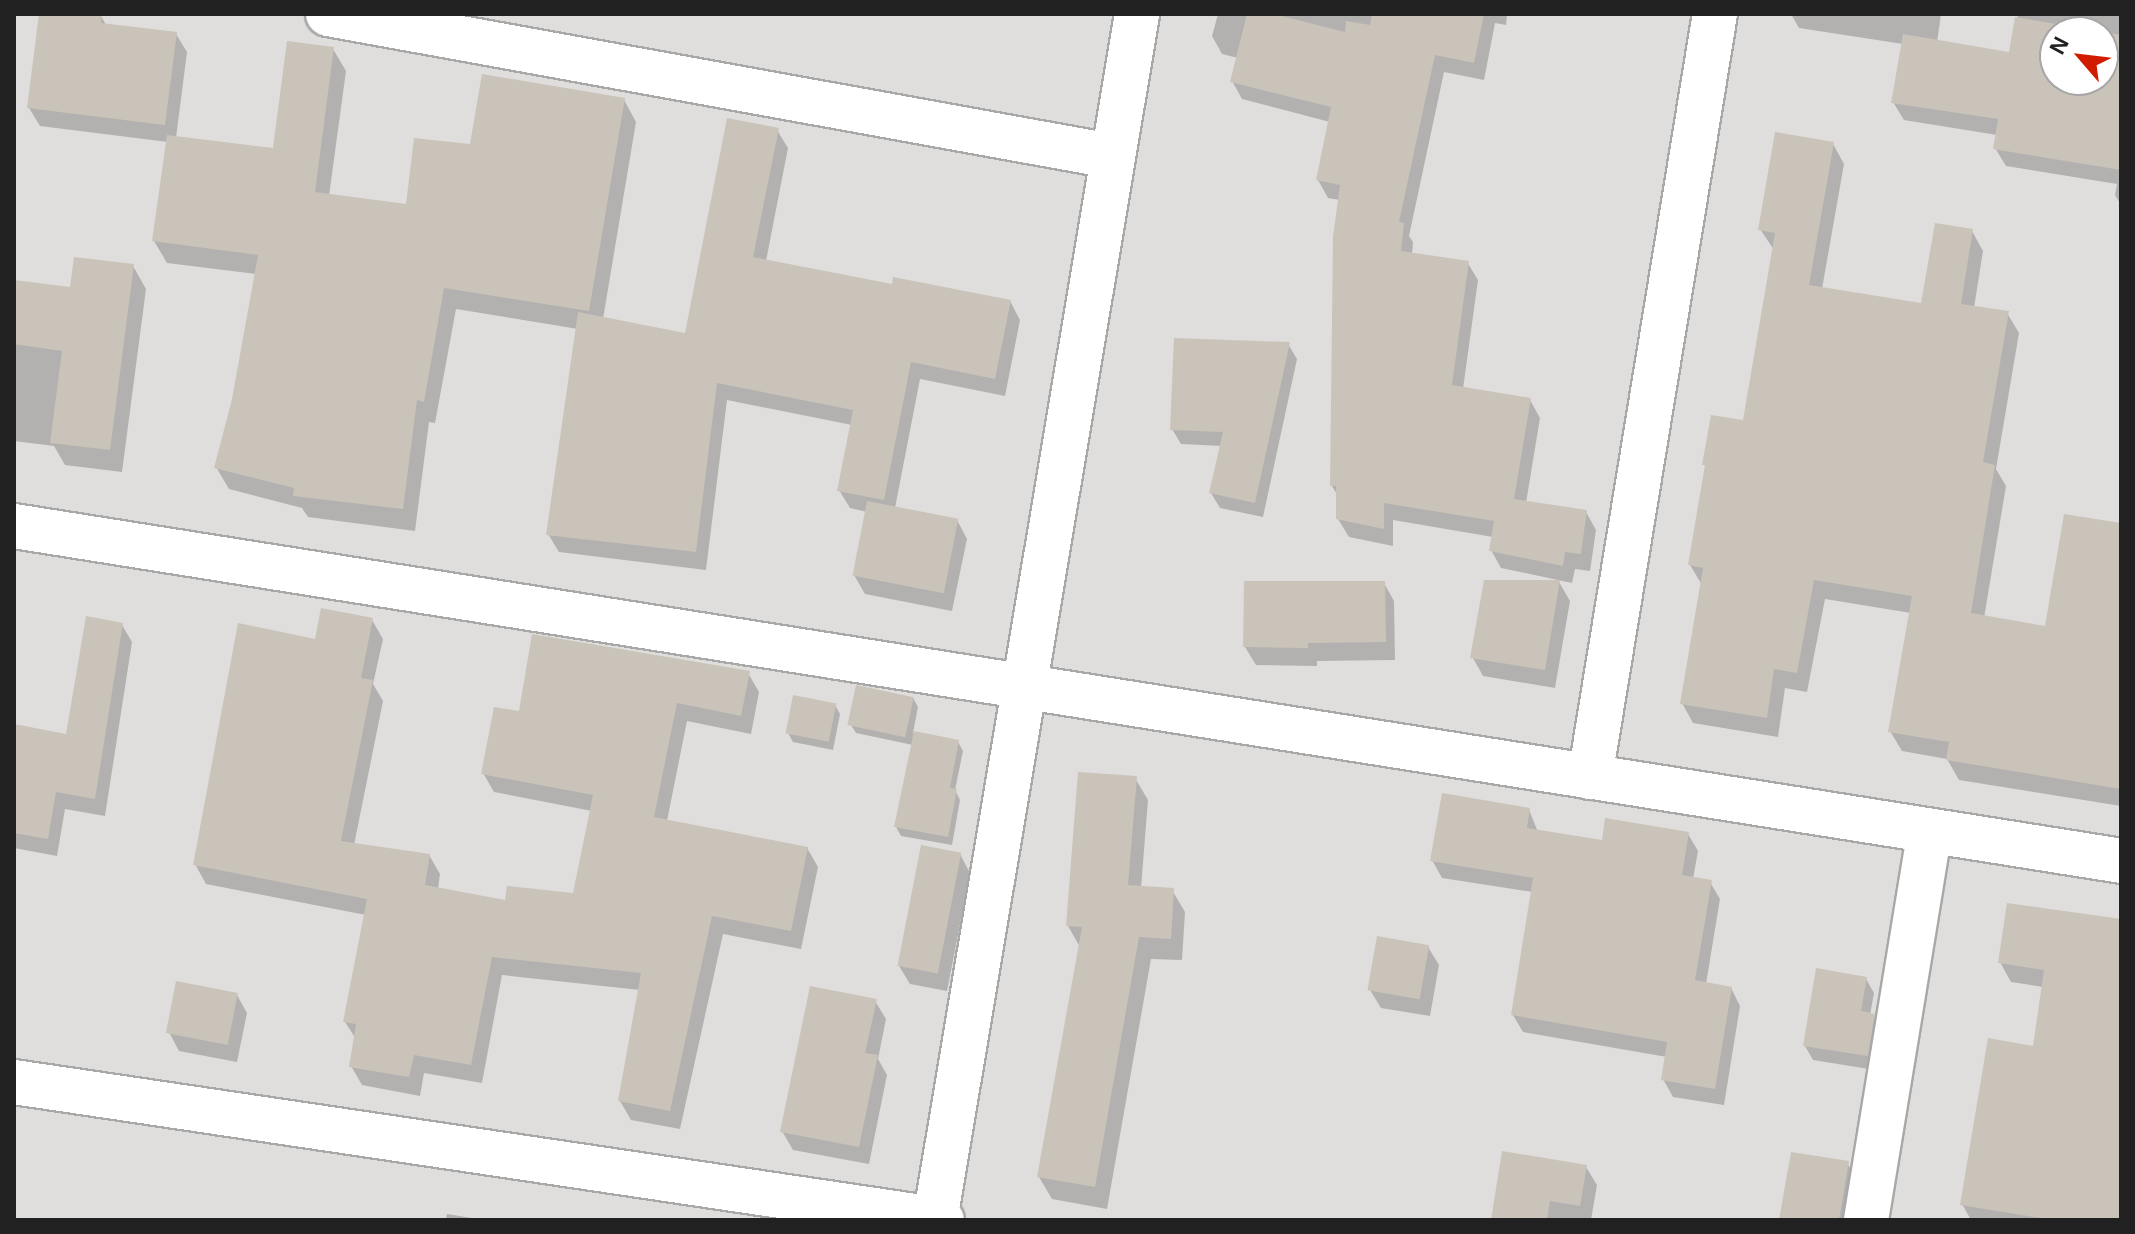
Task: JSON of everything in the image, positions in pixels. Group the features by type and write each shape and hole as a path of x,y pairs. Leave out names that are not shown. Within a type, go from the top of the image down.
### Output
{"street":[{"path":"328,14 1111,156"},
{"path":"936,1220 1137,14"},
{"path":"1590,777 1715,14"},
{"path":"14,526 2121,861"},
{"path":"1866,1220 1930,831"},
{"path":"14,1082 942,1220"}],"shaded area":[{"path":"14,14 2121,14 2121,1220 14,1220"}],"building":[{"path":"39,14 102,14 101,23 177,32 165,125 27,108"},
{"path":"1247,14 1274,14 1345,32 1346,21 1370,25 1372,14 1484,14 1474,63 1435,55 1399,222 1404,223 1401,251 1469,261 1452,385 1531,398 1514,499 1587,510 1581,554 1565,552 1563,566 1489,551 1494,521 1384,503 1384,529 1336,519 1336,486 1330,486 1333,237 1340,185 1316,180 1331,107 1230,82"},
{"path":"2015,17 2039,21 2039,96 2119,96 2121,35 2121,170 1993,149 1998,119 1891,103 1903,34 2009,52"},
{"path":"287,41 334,47 315,192 406,204 414,138 470,144 482,74 625,98 589,311 444,288 424,402 417,400 403,509 293,496 294,488 214,468 232,399 258,255 152,241 167,135 273,148"},
{"path":"727,118 779,128 753,257 892,284 893,277 1011,300 995,379 911,362 884,500 837,491 853,410 717,383 696,552 546,535 578,312 685,333"},
{"path":"1775,132 1834,142 1809,285 1921,303 1935,223 1973,229 1961,304 2009,311 1983,462 1995,465 1971,613 2045,626 2064,514 2121,523 2121,789 1946,760 1949,742 1888,732 1912,596 1814,580 1797,673 1774,669 1767,718 1680,704 1703,568 1688,565 1705,465 1702,465 1711,415 1743,420 1775,233 1758,230"},
{"path":"74,257 134,264 110,450 50,443 62,351 14,344 14,280 70,287"},
{"path":"1174,338 1290,342 1255,503 1209,493 1223,432 1170,430"},
{"path":"867,501 958,519 944,593 852,576"},
{"path":"1484,580 1560,580 1545,670 1470,658"},
{"path":"1244,581 1385,581 1386,642 1308,643 1308,648 1243,647"},
{"path":"321,608 373,618 361,678 373,680 341,841 430,854 425,885 505,900 507,886 573,893 593,795 481,774 494,707 519,711 532,634 750,671 741,716 677,703 654,817 808,847 791,931 712,916 670,1111 618,1101 641,973 492,957 471,1065 414,1055 409,1077 349,1067 356,1024 343,1022 367,899 193,865 238,623 315,639"},
{"path":"86,616 123,623 95,799 56,792 48,839 14,833 14,724 66,734"},
{"path":"856,685 914,697 905,737 847,725"},
{"path":"793,695 836,703 829,742 786,733"},
{"path":"914,731 959,740 950,788 957,789 948,837 894,827"},
{"path":"1078,772 1137,776 1128,885 1174,888 1171,939 1139,937 1095,1187 1037,1177 1082,927 1066,926"},
{"path":"1442,793 1530,808 1527,828 1602,840 1605,818 1689,832 1682,875 1712,880 1695,980 1732,987 1715,1089 1661,1080 1667,1042 1511,1015 1533,878 1430,861"},
{"path":"921,845 961,853 938,974 898,966"},
{"path":"2007,903 2121,919 2121,1220 2052,1220 1960,1205 1988,1038 2033,1046 2044,970 1998,963"},
{"path":"1377,936 1429,945 1420,999 1367,990"},
{"path":"1816,968 1867,977 1861,1011 1875,1014 1868,1056 1803,1046"},
{"path":"176,981 238,993 228,1045 166,1033"},
{"path":"810,986 877,999 865,1053 878,1055 859,1147 780,1132"},
{"path":"1502,1151 1587,1165 1580,1206 1550,1201 1547,1220 1491,1220"},
{"path":"1791,1152 1849,1161 1839,1220 1779,1220"}]}
